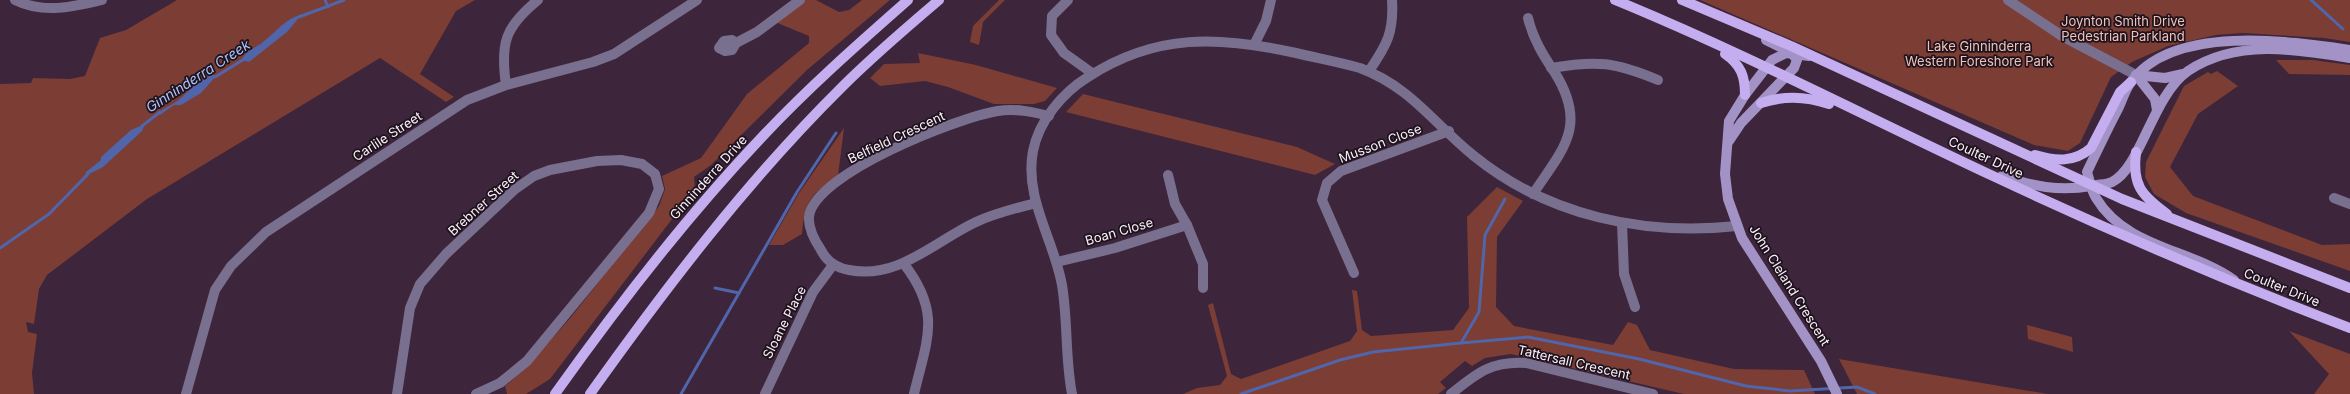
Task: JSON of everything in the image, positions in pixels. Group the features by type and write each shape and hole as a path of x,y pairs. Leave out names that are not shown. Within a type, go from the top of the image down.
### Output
{"main road":[{"name":"Ginninderra Drive","path":"555,394 629,291 710,193 812,85 908,0"},
{"path":"590,394 662,292 762,171 862,67 939,0"},
{"name":"Coulter Drive","path":"1615,0 1688,30 2072,214 2242,286 2350,328"},
{"name":"Coulter Drive","path":"1682,0 1812,56 2092,186 2185,225 2350,288"},
{"name":"John Cleland Crescent","path":"1726,18 1735,26 1792,53 1812,56"},
{"path":"1688,30 1697,39 1732,58 1741,67 1746,78 1745,94"},
{"path":"1992,140 2045,158 2064,160 2078,157 2091,148 2120,92 2133,78 2162,58 2181,50 2219,42 2282,41 2350,50"},
{"path":"2133,78 2176,77 2202,63 2223,55 2252,50 2286,50 2350,58"},
{"name":"John Cleland Crescent","path":"1792,53 1780,55 1772,60 1745,94 1729,121 1729,141 1725,174 1728,199 1737,226 1755,260 1826,370 1837,394"},
{"name":"John Cleland Crescent","path":"1729,141 1741,123 1794,68 1797,60 1792,53"},
{"path":"1976,168 2026,184 2055,190 2074,189 2112,183 2119,178 2136,152 2156,110 2170,89 2186,72"},
{"path":"2133,78 2155,99 2156,110"},
{"path":"2133,78 2087,172 2095,198 2115,220 2140,237 2223,272 2242,286"},
{"path":"1760,103 1783,96 1800,96 1818,99 1863,114"},
{"path":"2136,152 2134,177 2140,188 2147,198 2185,225"}],"street":[{"path":"14,0 29,6 54,8 102,0"},
{"path":"506,85 502,57 505,39 519,17 538,0"},
{"name":"Carlile Street","path":"186,394 195,368 208,309 216,289 228,269 245,250 277,224 449,110 476,95 506,85 593,62 614,54 640,39 697,0"},
{"path":"1068,0 1052,16 1051,35 1055,44 1064,53 1092,73"},
{"path":"1255,43 1266,21 1271,0"},
{"path":"1369,71 1388,43 1393,31 1392,0"},
{"path":"2008,0 2062,36 2133,78"},
{"path":"736,43 757,32 797,1"},
{"path":"1528,18 1534,40 1566,94 1571,108 1572,123 1564,144 1533,194"},
{"path":"1072,394 1066,364 1062,287 1057,262 1036,203 1031,174 1033,152 1038,136 1049,116 1067,93 1092,73 1135,52 1176,42 1210,39 1255,43 1369,71 1398,86 1415,98 1473,155 1495,172 1533,194 1576,211 1622,223 1681,230 1737,226"},
{"path":"1551,68 1604,61 1623,65 1658,80"},
{"name":"Belfield Crescent","path":"833,265 821,252 810,230 808,218 812,205 820,194 832,184 883,155 918,138 982,114 1016,110 1049,116"},
{"name":"Musson Close","path":"1354,273 1322,200 1322,190 1327,182 1341,171 1449,131"},
{"name":"Brebner Street","path":"397,394 411,302 417,290 436,265 516,189 534,176 564,166 614,159 635,161 647,167 655,174 659,185 656,202 649,213 528,361 500,383 476,394"},
{"path":"1168,175 1175,204 1188,225 1204,267 1206,277 1203,288"},
{"path":"2334,198 2350,204"},
{"path":"833,265 863,273 882,271 904,264 976,222 996,213 1036,203"},
{"path":"1622,223 1624,274 1635,307"},
{"name":"Boan Close","path":"1057,262 1114,248 1188,225"},
{"path":"904,264 919,282 929,306 930,324 914,394"},
{"name":"Sloane Place","path":"765,394 768,384 813,292 833,265"},
{"name":"Tattersall Crescent","path":"1453,394 1489,365 1510,361 1526,363 1653,394"}],"green space":[{"path":"177,0 475,0 456,11 420,74 454,97 446,102 380,58 147,199 47,275 39,289 34,324 26,322 28,332 37,334 32,373 34,394 0,394 0,84 31,83 33,78 70,79 85,76 100,38 126,30"},
{"path":"803,0 816,0 839,12 849,10 862,0 890,0 807,70 711,165 694,177 695,189 550,379 526,394 507,394 505,386 528,366 571,317 659,206 665,189 662,176 701,158 747,94 809,43 809,36 775,22"},
{"path":"999,0 1005,0 983,22 979,45 970,42 973,26"},
{"path":"1700,0 2350,0 2350,42 2324,38 2243,33 2216,35 2168,46 2132,62 2111,77 2080,143 2068,151 2034,145"},
{"path":"918,53 976,65 1057,88 1045,101 1034,104 994,104 948,87 925,81 880,86 870,78 884,64 920,63"},
{"path":"2276,60 2313,60 2350,65 2350,75 2289,74"},
{"path":"2217,71 2238,86 2198,114 2170,167 2193,196 2322,245 2350,244 2350,271 2186,213 2154,194 2145,177 2146,162 2184,86 2208,72 2211,74"},
{"path":"1083,94 1297,147 1335,164 1315,175 1066,112"},
{"path":"844,128 838,176 821,188 811,199 805,213 802,234 783,245 769,245 799,193"},
{"path":"1497,187 1523,201 1497,237 1496,307 1514,326 1613,345 1628,322 1637,325 1650,350 1734,369 1804,370 1815,394 1684,394 1511,354 1485,358 1472,366 1465,361 1440,382 1446,388 1438,394 1183,394 1197,388 1220,385 1227,376 1208,305 1213,303 1231,374 1241,379 1350,341 1357,331 1352,290 1357,291 1362,330 1371,336 1453,330 1469,308 1467,217"},
{"path":"2027,325 2072,337 2073,352 2028,339"},
{"path":"2289,331 2350,354 2350,394 2314,394 2329,374"},
{"path":"1839,359 2048,394 1857,394"}],"water":[{"path":"302,14 287,32 249,62 242,60 248,51 263,42 286,22"},
{"path":"212,75 217,75 201,93 181,105 174,105 160,115 157,113 173,104 192,87"},
{"path":"145,124 142,131 103,167 85,176 86,172 101,160 101,157 131,130"}],"waterway":[{"name":"Ginninderra Creek","path":"325,0 328,6"},
{"name":"Ginninderra Creek","path":"328,6 344,0"},
{"path":"2311,0 2343,29"},
{"name":"Ginninderra Creek","path":"299,17 328,6"},
{"name":"Ginninderra Creek","path":"215,77 246,58"},
{"name":"Ginninderra Creek","path":"142,126 160,112"},
{"path":"739,293 797,192 836,133"},
{"name":"Ginninderra Creek","path":"0,248 49,214 88,174"},
{"path":"1461,343 1479,312 1485,235 1505,199"},
{"path":"715,288 739,293"},
{"path":"681,394 739,293"},
{"path":"1461,343 1528,337 1639,359 1746,386 1790,391 1857,387 1875,394"},
{"path":"1241,394 1340,360 1373,352 1461,343"}],"park label":[{"name":"Joynton Smith Drive Pedestrian Parkland","path":"2123,28"},
{"name":"Lake Ginninderra Western Foreshore Park","path":"1979,54"}]}
